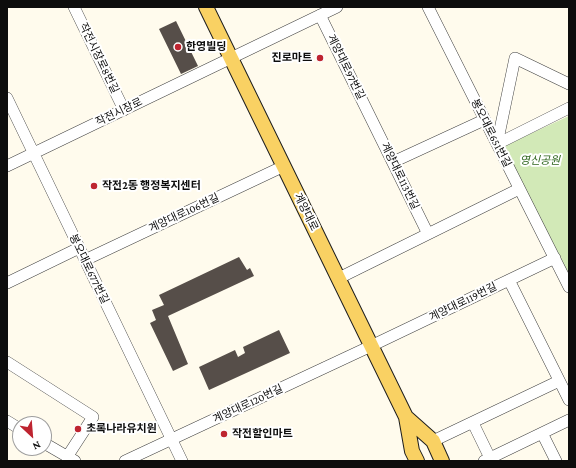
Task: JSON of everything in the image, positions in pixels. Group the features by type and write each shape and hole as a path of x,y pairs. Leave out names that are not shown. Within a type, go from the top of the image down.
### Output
{"main road":[{"name":"계양대로","path":"206,7 406,417 412,451 417,461"},
{"name":"계양대로","path":"406,417 433,441 442,461"}],"street":[{"name":"작전시장로8번길","path":"74,7 124,110"},
{"name":"계양대로97번길","path":"311,7 318,16 371,119"},
{"path":"231,58 337,7"},
{"name":"봉오대로651번길","path":"428,7 569,287"},
{"name":"작전시장로","path":"7,166 231,58"},
{"path":"497,144 515,58 569,84"},
{"name":"봉오대로677번길","path":"7,98 182,461"},
{"path":"497,144 569,108"},
{"name":"계양대로113번길","path":"371,119 428,234"},
{"path":"393,162 484,120"},
{"name":"계양대로106번길","path":"84,260 284,166"},
{"path":"339,278 519,189"},
{"path":"7,283 79,248"},
{"name":"계양대로119번길","path":"371,346 555,258"},
{"path":"509,280 569,400"},
{"name":"계양대로120번길","path":"125,461 371,346"},
{"path":"7,362 93,417 71,459 52,448"},
{"path":"433,441 559,381"},
{"path":"473,423 487,459 569,420"},
{"path":"542,433 556,461"}],"green space":[{"name":"영신공원","path":"569,116 569,280 504,151 506,145"}],"building":[{"name":"한영빌딩","path":"176,21 198,66 181,74 159,29"},
{"path":"239,257 247,270 250,268 254,276 168,316 188,364 173,371 150,323 156,320 152,310 164,305 159,295"},
{"path":"279,330 290,353 209,390 199,367 235,350 238,357 245,353 243,347"}],"place":[{"name":"한영빌딩","path":"178,47"},
{"name":"진로마트","path":"320,58"},
{"name":"작전2동 행정복지센터","path":"94,186"},
{"name":"초록나라유치원","path":"78,429"},
{"name":"작전할인마트","path":"224,434"}]}
